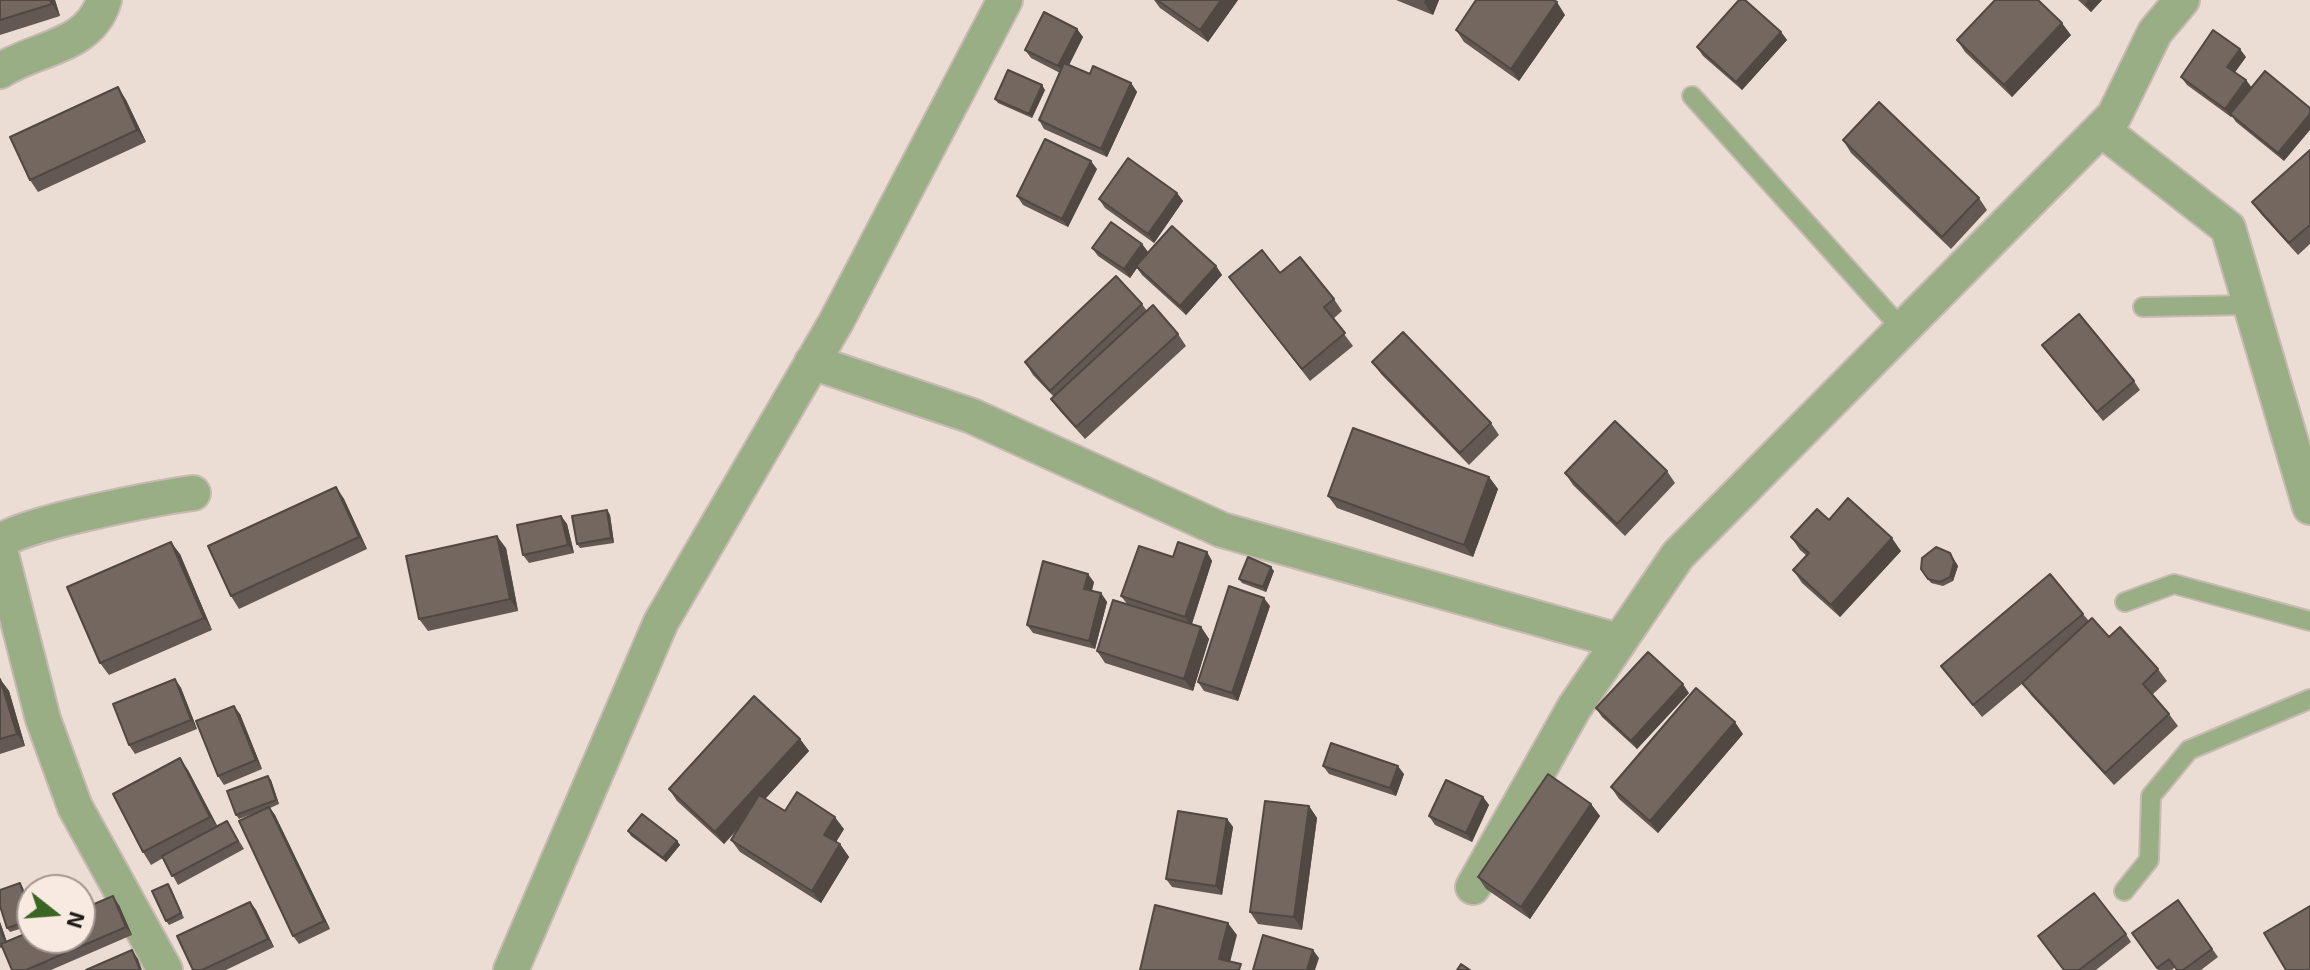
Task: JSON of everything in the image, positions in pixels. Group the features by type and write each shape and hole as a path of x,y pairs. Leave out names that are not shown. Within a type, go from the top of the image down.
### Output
{"street":[{"path":"0,71 34,53 68,42 88,29 104,0"},
{"path":"511,970 661,622 812,362 1005,0"},
{"path":"1473,887 1574,708 1678,555 2114,116 2155,32 2182,0"},
{"path":"2101,129 2228,228 2310,507"},
{"path":"812,362 972,416 1222,530 1619,641"},
{"path":"0,542 9,535 61,520 193,493"},
{"path":"0,550 43,719 75,807 165,970"}],"lane":[{"path":"1692,96 1902,329"},
{"path":"2143,307 2250,305"},
{"path":"2125,602 2174,584 2310,621"},
{"path":"2124,891 2149,860 2151,796 2189,750 2310,699"}],"building":[{"path":"0,0 50,0 52,4 0,20"},
{"path":"1157,0 1221,0 1200,30"},
{"path":"1476,0 1557,2 1511,69 1456,30"},
{"path":"1739,0 1745,0 1781,32 1736,82 1697,47"},
{"path":"1995,0 2038,0 2062,23 2004,85 1957,40"},
{"path":"1044,12 1077,29 1058,66 1025,50"},
{"path":"2213,30 2240,49 2227,67 2246,80 2225,109 2181,77"},
{"path":"1064,63 1090,74 1093,66 1131,83 1101,149 1039,120"},
{"path":"1008,70 1042,85 1029,114 995,99"},
{"path":"2265,71 2310,108 2310,114 2278,153 2230,114"},
{"path":"118,87 137,130 30,180 10,137"},
{"path":"1879,102 1979,198 1942,237 1843,140"},
{"path":"1045,139 1091,161 1062,219 1017,196"},
{"path":"2310,150 2310,225 2289,243 2252,202"},
{"path":"1128,158 1177,193 1148,234 1099,199"},
{"path":"1111,222 1142,244 1124,269 1092,248"},
{"path":"1172,226 1216,266 1180,306 1136,266"},
{"path":"1262,250 1280,273 1300,257 1334,299 1324,307 1345,333 1302,369 1229,277"},
{"path":"1116,276 1142,304 1050,391 1025,362"},
{"path":"1153,305 1178,334 1076,427 1051,399"},
{"path":"2079,314 2134,381 2097,412 2042,345"},
{"path":"1403,332 1491,423 1460,453 1372,362"},
{"path":"1615,421 1667,471 1617,524 1565,473"},
{"path":"1353,428 1489,477 1464,545 1328,496"},
{"path":"336,487 359,537 231,596 208,546"},
{"path":"1848,498 1892,538 1831,605 1793,570 1809,553 1791,537 1817,509 1829,520"},
{"path":"607,510 611,538 577,544 572,516"},
{"path":"561,516 568,545 523,555 517,525"},
{"path":"497,536 510,599 419,619 406,556"},
{"path":"171,542 204,618 100,663 67,587"},
{"path":"1178,542 1207,552 1185,617 1121,596 1139,546 1173,557"},
{"path":"1936,547 1950,553 1954,562 1950,577 1940,582 1928,579 1921,569 1922,558"},
{"path":"1248,557 1271,567 1263,587 1239,579"},
{"path":"1043,561 1088,574 1084,589 1101,593 1089,641 1027,625"},
{"path":"2050,574 2083,614 1973,705 1941,666"},
{"path":"1229,586 1264,598 1232,693 1198,682"},
{"path":"1113,600 1201,627 1184,679 1097,651"},
{"path":"2092,618 2109,637 2120,627 2158,669 2143,684 2169,714 2105,773 2022,683"},
{"path":"1648,652 1683,684 1631,741 1596,708"},
{"path":"0,679 17,734 0,739"},
{"path":"175,679 191,720 129,745 113,704"},
{"path":"1696,688 1735,722 1650,821 1611,787"},
{"path":"754,696 800,739 715,832 669,789"},
{"path":"234,706 256,760 218,776 196,721"},
{"path":"1331,743 1398,766 1390,788 1323,766"},
{"path":"180,758 210,817 143,852 113,794"},
{"path":"1548,774 1591,804 1521,907 1478,877"},
{"path":"268,776 276,800 236,815 227,791"},
{"path":"1446,780 1483,797 1466,833 1429,816"},
{"path":"797,792 835,817 824,835 840,844 812,891 731,840 759,795 785,811"},
{"path":"1265,801 1309,806 1294,917 1250,912"},
{"path":"269,807 324,921 293,936 239,821"},
{"path":"1178,811 1227,819 1216,886 1166,879"},
{"path":"642,814 677,841 663,858 628,831"},
{"path":"227,821 238,841 172,876 162,856"},
{"path":"16,884 16,925 7,928 0,906 0,890"},
{"path":"168,884 181,913 166,921 152,891"},
{"path":"2094,893 2126,934 2079,970 2064,970 2038,936"},
{"path":"113,896 126,927 96,940 96,903"},
{"path":"2178,900 2212,949 2183,970 2177,970 2169,959 2157,968 2132,933"},
{"path":"250,902 268,939 202,970 193,970 177,936"},
{"path":"1155,905 1228,923 1219,959 1241,964 1239,970 1140,970"},
{"path":"2310,906 2310,970 2286,970 2264,933"},
{"path":"1263,935 1313,950 1307,970 1253,970"},
{"path":"16,938 16,954 63,954 26,970 12,970 1,944"},
{"path":"132,950 140,970 86,970"}]}
